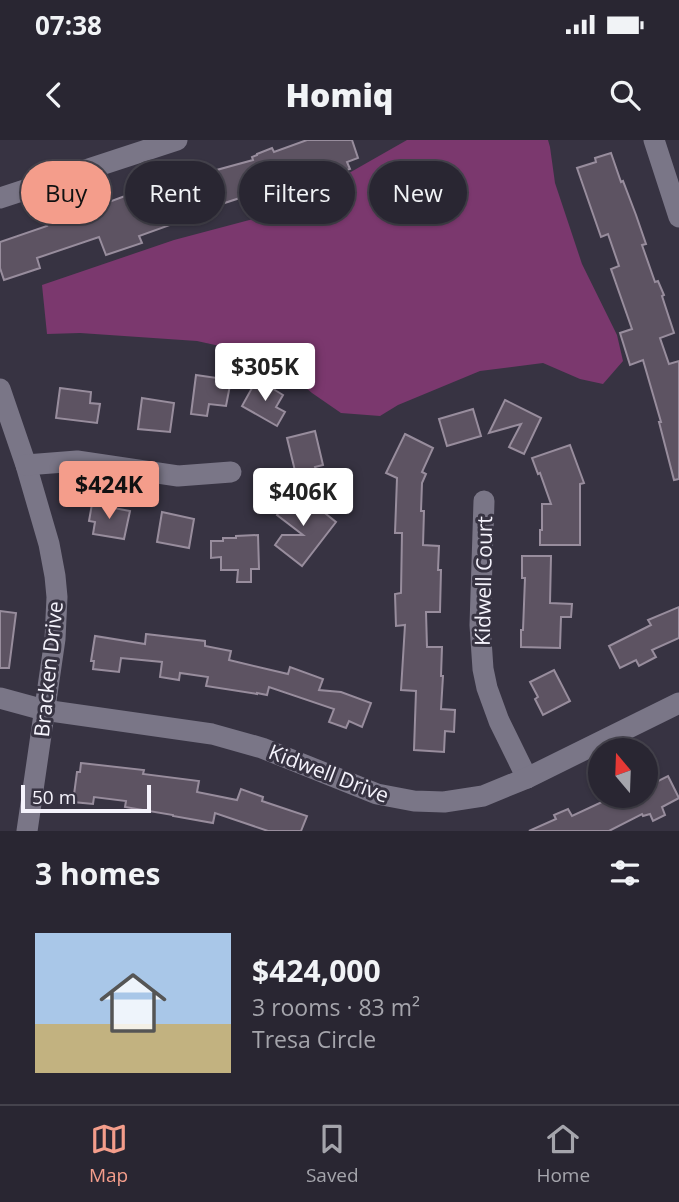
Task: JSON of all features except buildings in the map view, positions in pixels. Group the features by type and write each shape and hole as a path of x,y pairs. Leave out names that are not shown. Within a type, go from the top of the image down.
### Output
{"street":[{"path":"0,198 177,140"},
{"path":"654,140 670,162 679,217"},
{"name":"Bracken Drive","path":"0,389 26,465 51,554 57,597 55,639 27,831"},
{"path":"26,465 77,461 178,476 232,472"},
{"name":"Kidwell Court","path":"484,501 480,625 483,669 499,721 527,778"},
{"name":"Kidwell Drive","path":"0,698 44,710 212,734 262,748 377,794 397,799 444,802 483,796 527,778 679,703"},
{"name":"Kidwell Drive","path":"0,712 44,710"}],"shaded area":[{"path":"407,140 548,140 555,183 582,264 617,335 623,361 603,384 580,379 543,363 480,371 398,405 380,416 341,413 312,393 270,357 197,341 80,333 47,334 42,285 174,240 239,223 355,224 355,170 369,162 369,224 467,224 467,161 370,161"}]}
